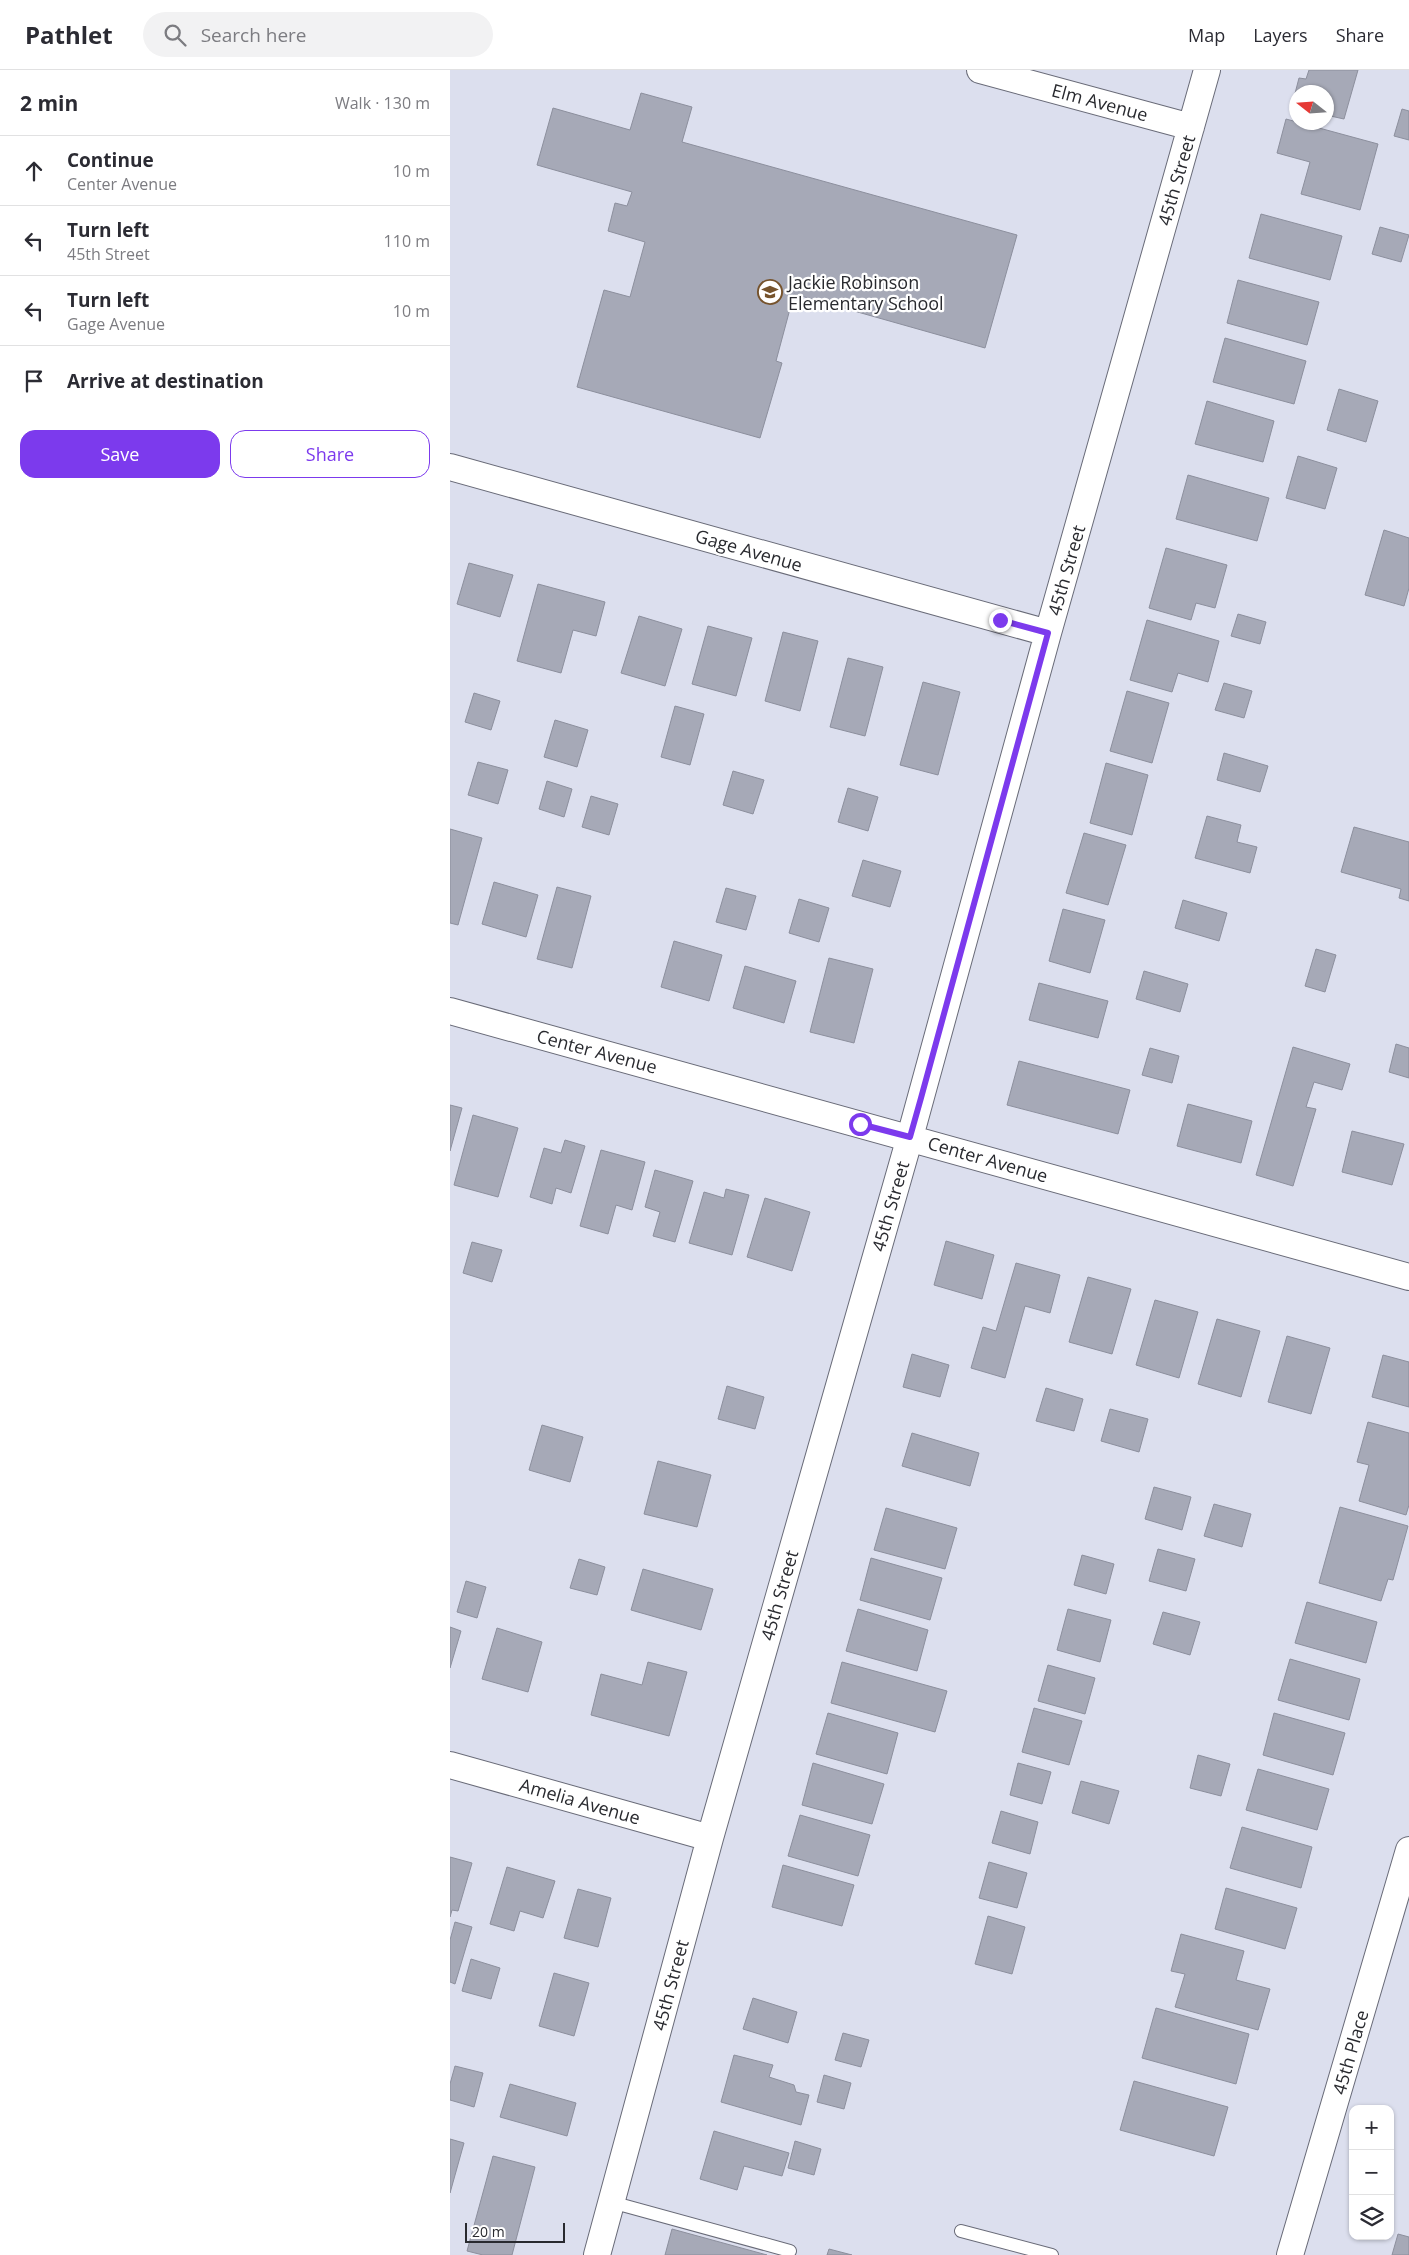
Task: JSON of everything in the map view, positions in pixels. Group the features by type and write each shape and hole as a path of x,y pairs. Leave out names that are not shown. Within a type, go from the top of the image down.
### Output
{"street":[{"name":"Elm Avenue","path":"980,70 1191,127"},
{"name":"45th Street","path":"597,2255 710,1838 910,1137 1048,633 1207,70"},
{"name":"Gage Avenue","path":"450,467 1048,633"},
{"name":"Center Avenue","path":"450,1011 910,1137 1409,1277"},
{"name":"Amelia Avenue","path":"450,1765 710,1838"},
{"name":"45th Place","path":"1290,2255 1409,1850"}],"lane":[{"path":"612,2202 790,2252"},
{"path":"961,2231 1052,2255"}],"building":[{"path":"1309,70 1358,70 1344,119 1334,117 1334,85 1297,85 1299,78 1306,79"},
{"path":"641,93 692,107 682,142 1017,235 985,348 794,294 776,361 782,363 760,438 577,387 604,290 630,297 645,242 608,231 615,203 627,206 632,192 537,165 553,108 630,130"},
{"path":"1402,109 1409,111 1409,140 1394,136"},
{"path":"1286,119 1289,120 1289,130 1326,130 1378,144 1360,210 1301,194 1310,162 1277,153"},
{"path":"1261,214 1342,236 1330,280 1249,258"},
{"path":"1380,227 1409,235 1401,262 1372,254"},
{"path":"1238,280 1319,302 1307,345 1227,323"},
{"path":"1225,338 1306,361 1294,404 1213,382"},
{"path":"1339,389 1378,401 1366,442 1327,430"},
{"path":"1207,401 1274,421 1263,462 1195,444"},
{"path":"1298,456 1337,468 1325,509 1286,498"},
{"path":"1188,475 1269,498 1257,541 1176,519"},
{"path":"1384,530 1409,538 1409,588 1404,606 1365,595"},
{"path":"1166,548 1227,565 1215,608 1196,603 1191,620 1149,608"},
{"path":"469,563 513,575 500,617 457,604"},
{"path":"538,584 605,602 596,636 573,630 561,673 517,661"},
{"path":"1238,614 1266,622 1260,644 1231,636"},
{"path":"639,616 682,629 665,686 621,673"},
{"path":"1147,620 1219,641 1208,682 1178,673 1172,692 1130,680"},
{"path":"708,626 752,638 736,696 692,684"},
{"path":"783,632 818,641 800,711 765,701"},
{"path":"848,658 883,667 865,736 830,727"},
{"path":"923,682 960,692 938,775 900,765"},
{"path":"1224,683 1252,691 1244,718 1215,710"},
{"path":"1127,691 1169,703 1152,763 1110,751"},
{"path":"474,693 500,701 491,730 465,722"},
{"path":"675,706 704,714 690,765 661,757"},
{"path":"555,720 588,730 577,767 544,757"},
{"path":"1224,753 1268,766 1260,792 1217,780"},
{"path":"478,762 508,770 498,804 468,795"},
{"path":"1106,763 1148,775 1132,835 1090,823"},
{"path":"733,771 764,780 753,814 723,805"},
{"path":"547,781 572,789 564,817 539,809"},
{"path":"848,788 878,797 868,831 838,822"},
{"path":"591,796 618,804 609,835 582,827"},
{"path":"1207,816 1241,825 1237,842 1257,847 1250,873 1195,858"},
{"path":"1354,827 1409,842 1409,901 1399,898 1401,889 1341,872"},
{"path":"450,829 482,838 458,925 450,923"},
{"path":"1084,833 1126,845 1108,905 1066,893"},
{"path":"863,860 901,871 890,907 852,896"},
{"path":"494,882 538,895 526,937 482,924"},
{"path":"557,887 591,896 572,968 537,959"},
{"path":"726,888 756,896 746,930 716,922"},
{"path":"799,899 829,908 819,942 789,933"},
{"path":"1183,900 1227,913 1219,941 1175,928"},
{"path":"1063,909 1105,920 1090,973 1049,961"},
{"path":"674,941 722,955 709,1001 661,987"},
{"path":"1316,949 1336,955 1325,992 1305,986"},
{"path":"829,958 873,969 854,1043 810,1032"},
{"path":"745,966 796,981 784,1023 733,1008"},
{"path":"1144,971 1188,984 1180,1012 1136,999"},
{"path":"1039,983 1108,1001 1098,1038 1029,1020"},
{"path":"1396,1044 1409,1048 1409,1078 1389,1072"},
{"path":"1293,1047 1350,1064 1342,1090 1314,1082 1306,1107 1316,1109 1293,1186 1256,1175"},
{"path":"1150,1048 1179,1056 1172,1083 1142,1075"},
{"path":"1019,1061 1130,1090 1118,1134 1007,1105"},
{"path":"1188,1104 1252,1121 1241,1163 1177,1146"},
{"path":"450,1105 462,1108 450,1151"},
{"path":"473,1115 518,1128 498,1197 454,1185"},
{"path":"1352,1131 1404,1144 1392,1185 1342,1172"},
{"path":"565,1140 585,1146 571,1193 556,1188 552,1204 530,1197 544,1148 561,1153"},
{"path":"601,1150 645,1162 632,1210 616,1205 608,1234 580,1226"},
{"path":"655,1170 693,1181 675,1242 653,1236 660,1212 645,1207"},
{"path":"726,1189 749,1195 732,1255 689,1243 704,1192 724,1198"},
{"path":"765,1198 810,1212 792,1271 747,1257"},
{"path":"946,1241 994,1255 982,1299 934,1285"},
{"path":"472,1242 502,1250 492,1282 463,1273"},
{"path":"1016,1263 1060,1275 1050,1313 1025,1306 1005,1378 971,1368 983,1327 996,1331"},
{"path":"1088,1277 1131,1289 1112,1354 1069,1342"},
{"path":"1155,1300 1198,1312 1179,1378 1136,1365"},
{"path":"1217,1319 1260,1331 1241,1397 1198,1384"},
{"path":"1287,1336 1330,1348 1311,1414 1268,1402"},
{"path":"912,1354 949,1365 940,1397 903,1387"},
{"path":"1383,1355 1409,1362 1409,1407 1372,1397"},
{"path":"727,1386 764,1397 755,1429 718,1419"},
{"path":"1046,1388 1083,1399 1074,1431 1036,1421"},
{"path":"1110,1409 1148,1419 1139,1452 1101,1441"},
{"path":"1368,1422 1409,1433 1409,1505 1406,1515 1359,1501 1369,1465 1357,1462"},
{"path":"542,1425 583,1437 570,1482 529,1470"},
{"path":"912,1433 979,1453 970,1486 902,1466"},
{"path":"658,1461 711,1475 697,1527 644,1514"},
{"path":"1154,1487 1191,1497 1182,1530 1145,1519"},
{"path":"1214,1504 1251,1514 1242,1547 1204,1536"},
{"path":"1340,1507 1408,1526 1393,1580 1388,1579 1381,1601 1319,1583"},
{"path":"886,1508 957,1528 945,1569 874,1550"},
{"path":"1158,1549 1195,1559 1186,1591 1149,1581"},
{"path":"1082,1555 1114,1564 1106,1594 1074,1585"},
{"path":"871,1558 942,1578 930,1620 860,1600"},
{"path":"579,1559 605,1567 597,1595 570,1588"},
{"path":"643,1569 713,1589 701,1630 631,1610"},
{"path":"466,1581 486,1587 477,1618 457,1612"},
{"path":"1307,1602 1377,1622 1366,1663 1295,1643"},
{"path":"858,1609 928,1630 917,1671 846,1651"},
{"path":"1068,1609 1111,1620 1100,1662 1057,1650"},
{"path":"1163,1612 1200,1622 1190,1655 1153,1644"},
{"path":"450,1627 461,1631 450,1668"},
{"path":"497,1628 542,1642 528,1692 482,1679"},
{"path":"1290,1659 1360,1679 1349,1720 1278,1700"},
{"path":"648,1662 687,1672 669,1736 591,1715 601,1674 642,1685"},
{"path":"842,1662 947,1691 935,1732 831,1703"},
{"path":"1048,1665 1095,1678 1085,1714 1038,1701"},
{"path":"1034,1708 1082,1721 1069,1765 1022,1752"},
{"path":"828,1713 898,1733 887,1774 816,1754"},
{"path":"1274,1713 1345,1733 1333,1775 1263,1755"},
{"path":"1198,1755 1230,1764 1221,1796 1190,1788"},
{"path":"813,1763 884,1784 872,1824 802,1805"},
{"path":"1018,1763 1051,1772 1042,1804 1010,1795"},
{"path":"1258,1769 1329,1789 1317,1830 1246,1810"},
{"path":"1081,1781 1119,1791 1109,1824 1072,1813"},
{"path":"1001,1811 1038,1822 1030,1854 992,1843"},
{"path":"800,1815 870,1835 858,1876 788,1856"},
{"path":"1242,1827 1312,1847 1301,1888 1230,1868"},
{"path":"450,1857 472,1863 458,1911 452,1910 450,1917"},
{"path":"989,1862 1027,1873 1017,1908 979,1898"},
{"path":"783,1865 854,1885 842,1926 772,1907"},
{"path":"507,1867 555,1881 543,1918 520,1911 514,1931 490,1924"},
{"path":"1226,1888 1297,1908 1285,1949 1215,1929"},
{"path":"578,1889 611,1898 598,1947 564,1938"},
{"path":"988,1916 1025,1927 1012,1974 975,1964"},
{"path":"455,1922 472,1927 455,1984 450,1982 450,1940"},
{"path":"1181,1934 1244,1951 1236,1980 1270,1989 1258,2030 1175,2007 1185,1974 1171,1971"},
{"path":"471,1959 500,1968 491,1999 462,1991"},
{"path":"554,1973 589,1983 574,2036 539,2026"},
{"path":"753,1998 797,2012 788,2043 743,2029"},
{"path":"1156,2008 1249,2034 1236,2084 1142,2058"},
{"path":"843,2033 869,2040 861,2067 835,2060"},
{"path":"734,2055 773,2065 769,2077 794,2085 796,2092 809,2095 801,2125 721,2102"},
{"path":"455,2066 483,2073 474,2107 450,2100 450,2084"},
{"path":"824,2075 851,2083 844,2109 817,2102"},
{"path":"1134,2081 1228,2107 1214,2156 1120,2130"},
{"path":"510,2084 576,2103 567,2136 500,2117"},
{"path":"714,2131 789,2153 782,2176 744,2166 737,2190 700,2179"},
{"path":"450,2139 464,2143 450,2193"},
{"path":"795,2141 821,2149 814,2175 788,2168"},
{"path":"493,2156 535,2167 512,2255 483,2255 467,2251"},
{"path":"672,2229 767,2255 665,2255"},
{"path":"1398,2234 1409,2237 1409,2255 1392,2255"},
{"path":"829,2249 852,2255 827,2255"}],"place":[{"name":"Jackie Robinson Elementary School","path":"770,292"}],"route":[{"path":"860,1124 910,1137 921,1098 1048,633 1000,620"}]}
